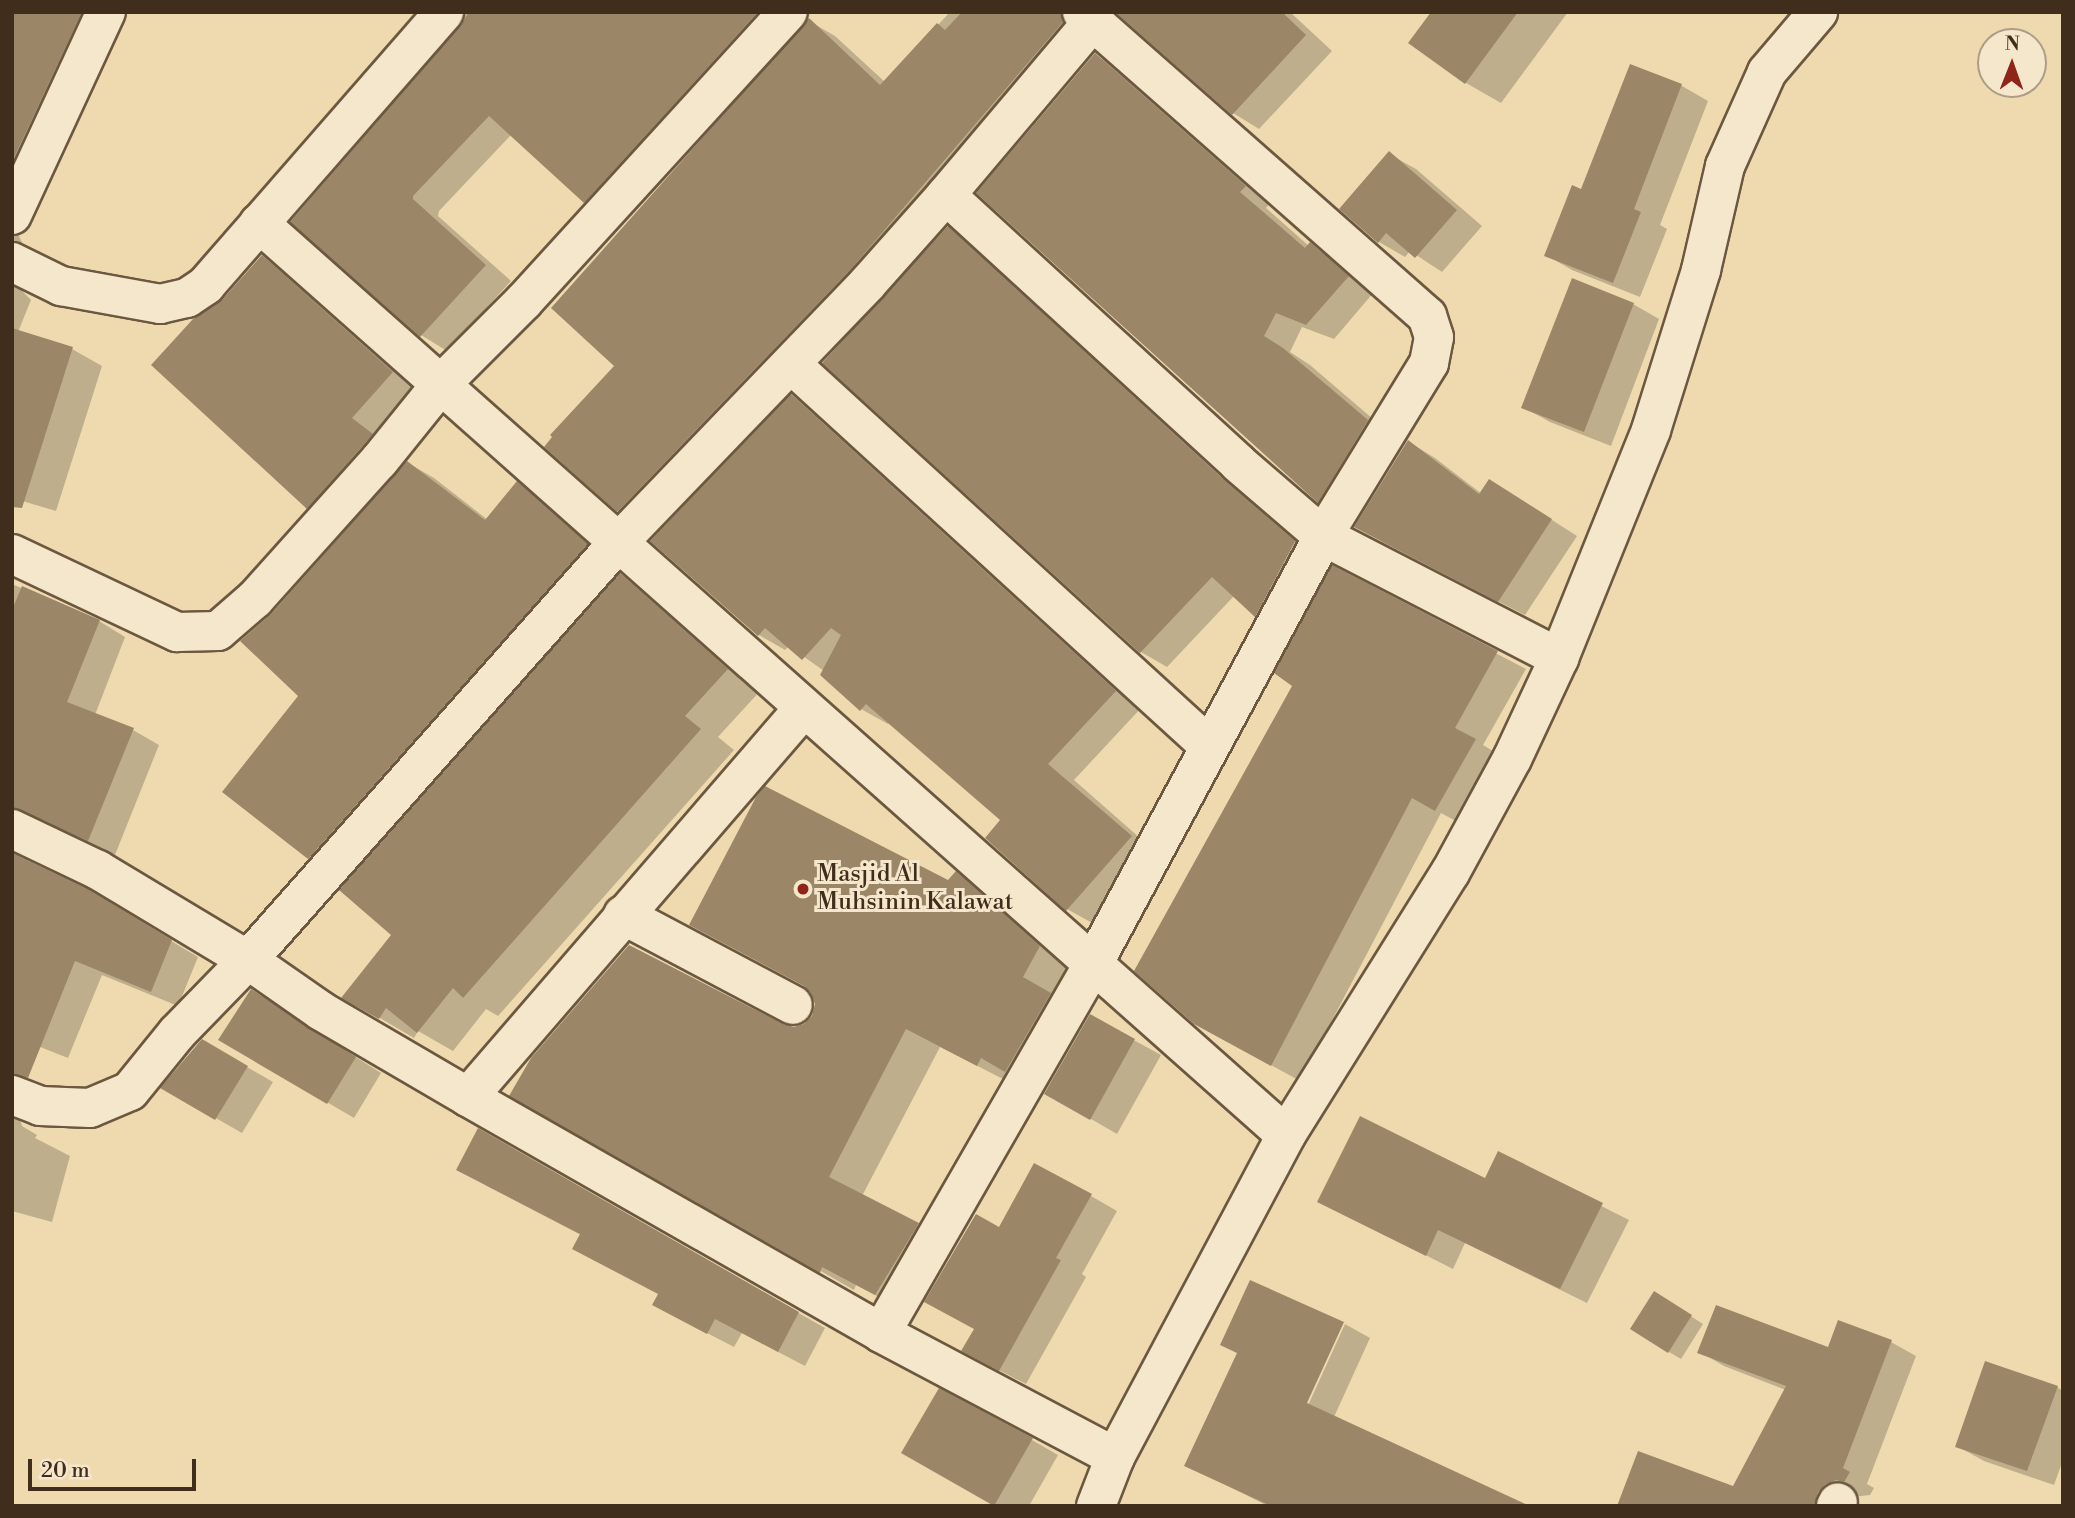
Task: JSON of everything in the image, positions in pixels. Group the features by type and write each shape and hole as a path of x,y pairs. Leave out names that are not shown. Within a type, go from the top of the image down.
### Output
{"street":[{"path":"12,215 106,12"},
{"path":"12,554 177,632 218,631 255,599 379,461 442,383 524,301 788,12"},
{"path":"1096,1506 1115,1457 1286,1135 1450,873 1512,759 1559,658 1651,430 1701,270 1725,166 1767,72 1818,12"},
{"path":"12,261 61,286 160,304 187,298 206,285 441,13"},
{"path":"12,1095 40,1106 90,1108 130,1091 177,1033 248,960 617,544 791,364 946,195 1087,17 1427,316 1434,337 1429,363 1323,536 1093,964 881,1333"},
{"path":"946,195 1238,463 1323,536 1559,658"},
{"path":"259,223 442,383 617,544 1286,1135"},
{"path":"791,364 1209,746"},
{"path":"468,1097 803,709"},
{"path":"12,829 97,870 248,960 321,1011 881,1333 1115,1457"},
{"path":"623,915 793,1005"}],"building":[{"path":"12,12 82,12 12,162"},
{"path":"469,12 758,12 584,203 489,116 413,196 413,199 486,265 420,337 290,222 460,26"},
{"path":"962,12 1061,12 1063,22 851,269 617,512 544,447 552,437 550,435 614,366 551,308 809,18 880,85 937,23 945,30"},
{"path":"1115,12 1282,12 1306,35 1232,115"},
{"path":"1431,12 1518,12 1465,84 1408,43"},
{"path":"1095,53 1246,186 1240,192 1305,248 1310,242 1349,276 1306,325 1276,313 1264,336 1283,348 1368,420 1318,503 976,193"},
{"path":"1630,64 1682,84 1634,209 1641,212 1613,283 1544,256 1572,185 1581,189"},
{"path":"1389,151 1457,210 1415,258 1386,233 1378,243 1339,209"},
{"path":"948,226 1223,479 1295,541 1255,617 1212,577 1140,653 822,363"},
{"path":"262,255 393,372 352,418 373,434 307,509 151,365 193,319 222,300"},
{"path":"1572,278 1634,303 1584,432 1521,408"},
{"path":"12,328 73,347 22,508 12,507"},
{"path":"791,394 1116,691 1048,764 1132,836 1066,911 985,838 1000,820 866,704 860,711 820,675 841,635 831,628 802,660 765,628 758,636 650,541"},
{"path":"1408,440 1479,494 1489,479 1552,519 1498,602 1354,527"},
{"path":"407,461 485,520 517,481 588,544 308,859 222,792 298,696 240,641 271,614"},
{"path":"1332,565 1498,651 1455,728 1476,739 1435,811 1412,798 1271,1066 1194,1024 1134,971 1292,686 1274,673"},
{"path":"620,573 728,669 685,716 701,729 463,998 453,988 417,1033 386,1008 379,1019 341,998 391,935 339,890"},
{"path":"22,586 100,620 67,702 134,728 88,841 12,807 12,610"},
{"path":"765,786 948,880 956,871 1040,946 1023,977 1051,993 1005,1072 981,1058 977,1066 906,1029 829,1177 919,1223 875,1295 822,1267 820,1273 509,1096 531,1058 629,945 783,1024 794,1027 804,1024 812,1016 815,1004 811,993 804,986 689,925 756,797"},
{"path":"12,853 88,889 172,940 151,992 75,961 28,1078 12,1074"},
{"path":"251,989 356,1057 327,1104 218,1040"},
{"path":"1090,1014 1135,1039 1090,1120 1044,1094"},
{"path":"202,1039 248,1066 215,1120 160,1088"},
{"path":"1360,1116 1485,1178 1498,1151 1603,1203 1560,1289 1438,1230 1426,1256 1317,1202"},
{"path":"478,1128 799,1312 778,1352 715,1319 707,1334 652,1305 658,1294 572,1249 580,1234 456,1170"},
{"path":"1034,1163 1092,1194 1056,1258 1061,1260 999,1371 961,1351 974,1329 924,1302 976,1214 999,1227"},
{"path":"1250,1280 1344,1322 1307,1403 1530,1506 1271,1506 1184,1466 1237,1353 1220,1345"},
{"path":"1654,1291 1692,1315 1668,1353 1630,1329"},
{"path":"1716,1305 1828,1347 1838,1320 1892,1340 1843,1468 1850,1472 1844,1482 1836,1480 1825,1484 1818,1492 1814,1506 1617,1506 1638,1451 1733,1486 1786,1386 1697,1353"},
{"path":"1985,1361 2058,1386 2027,1471 1955,1447"},
{"path":"939,1388 1033,1438 994,1506 901,1453"}],"place":[{"name":"Masjid Al Muhsinin Kalawat","path":"803,889"}]}
